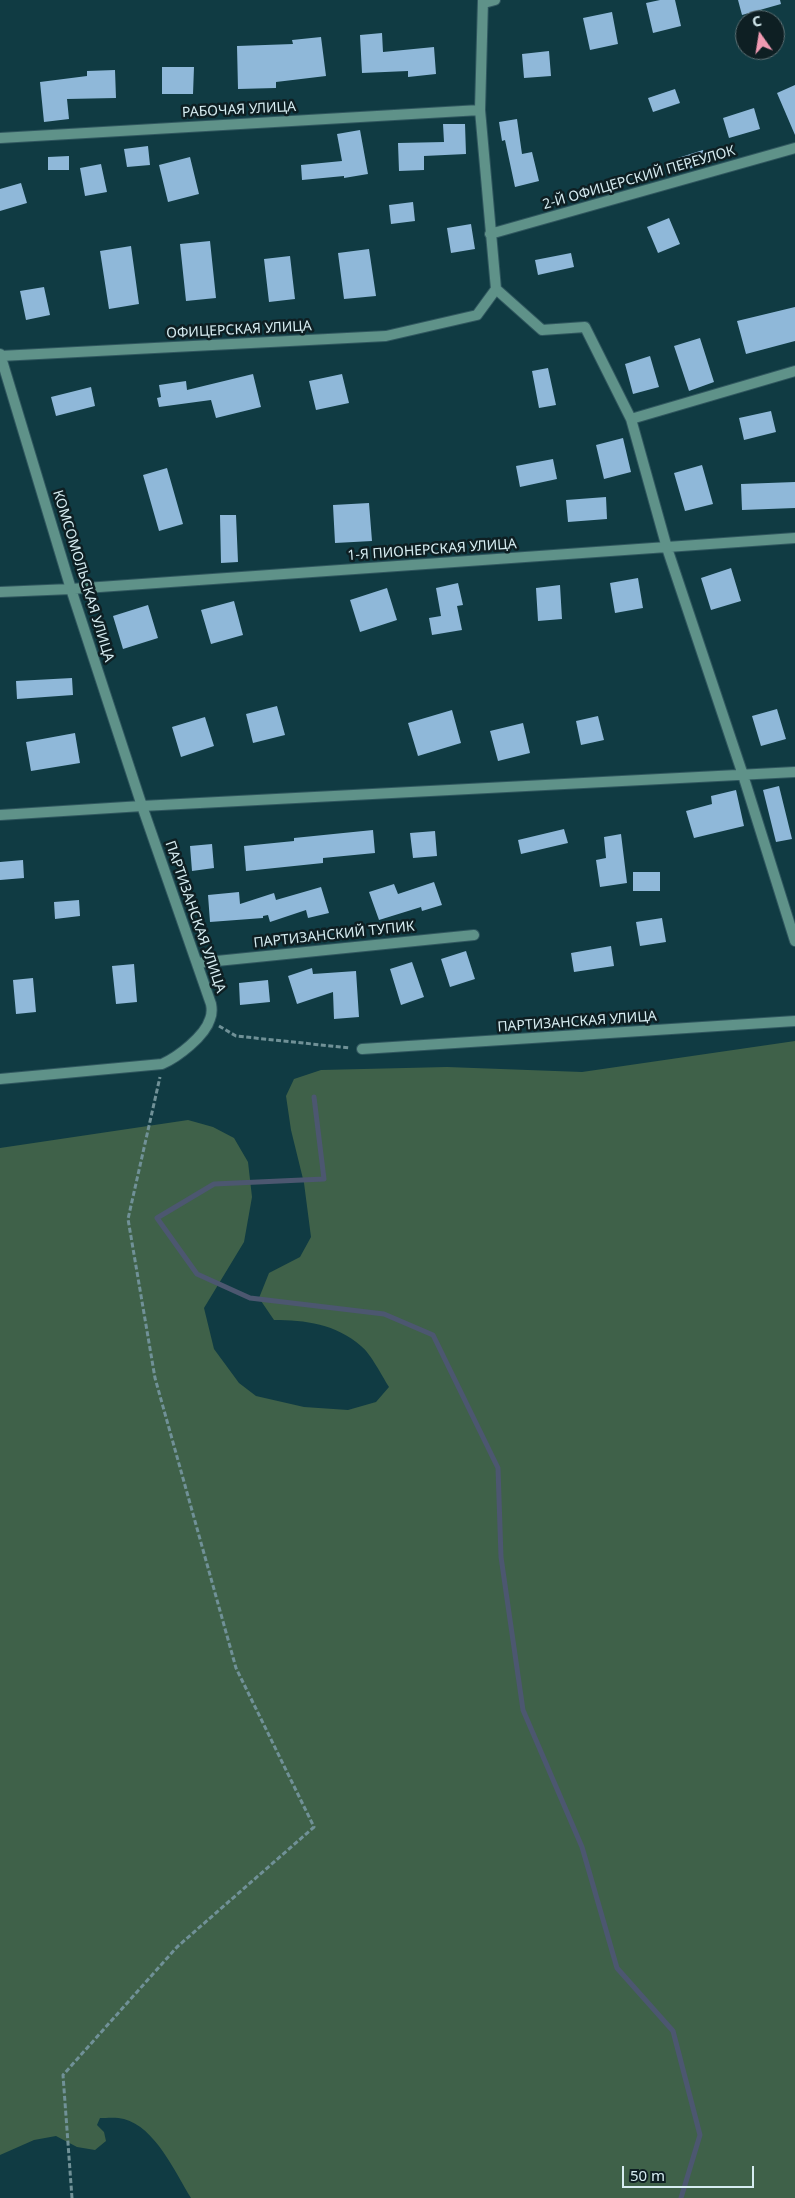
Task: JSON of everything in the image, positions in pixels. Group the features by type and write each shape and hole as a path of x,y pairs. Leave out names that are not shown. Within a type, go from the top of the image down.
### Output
{"street":[{"path":"495,0 483,1 480,110 496,289 542,330 585,327 631,419 667,548 743,775 795,941"},
{"name":"РАБОЧАЯ УЛИЦА","path":"0,138 480,110"},
{"name":"2-Й ОФИЦЕРСКИЙ ПЕРЕУЛОК","path":"490,234 795,148"},
{"name":"ОФИЦЕРСКАЯ УЛИЦА","path":"0,355 386,336 477,315 496,289"},
{"name":"КОМСОМОЛЬСКАЯ УЛИЦА","path":"0,355 71,590 142,806"},
{"path":"631,419 795,371"},
{"name":"1-Я ПИОНЕРСКАЯ УЛИЦА","path":"0,592 71,590 795,538"},
{"path":"0,816 142,806 795,772"},
{"name":"ПАРТИЗАНСКАЯ УЛИЦА","path":"142,806 211,1004 210,1020"},
{"name":"ПАРТИЗАНСКИЙ ТУПИК","path":"197,963 474,935"},
{"path":"0,1079 162,1064 176,1058 203,1031 210,1020"},
{"name":"ПАРТИЗАНСКАЯ УЛИЦА","path":"362,1049 795,1021"}],"path":[{"path":"210,1020 236,1036 362,1049"},
{"path":"72,2198 63,2075 177,1947 314,1828 236,1668 155,1378 128,1218 162,1064"}],"green space":[{"path":"795,1041 795,2198 191,2198 155,2141 135,2124 124,2119 115,2118 100,2118 97,2125 104,2132 106,2141 95,2150 77,2147 56,2136 34,2140 0,2155 0,1148 188,1120 213,1127 234,1138 248,1162 252,1197 244,1242 204,1308 214,1349 239,1383 256,1396 304,1407 348,1410 376,1402 389,1387 369,1354 351,1339 331,1328 309,1322 274,1320 259,1298 269,1273 300,1257 311,1237 304,1183 291,1130 286,1096 294,1079 321,1070 447,1067 582,1072"}],"building":[{"path":"660,0 675,0 681,26 653,33 646,3"},
{"path":"738,0 780,0 781,4 760,10 741,10"},
{"path":"612,12 618,44 590,50 583,18"},
{"path":"382,33 383,52 434,47 436,74 408,77 408,71 362,73 360,35"},
{"path":"321,37 326,76 276,82 276,88 238,89 237,46 293,44 292,40"},
{"path":"549,51 551,76 524,78 522,54"},
{"path":"162,67 194,67 193,94 162,94"},
{"path":"115,70 116,98 67,99 69,119 44,122 40,82 87,76 87,71"},
{"path":"795,85 795,135 777,93"},
{"path":"675,89 680,103 653,112 648,98"},
{"path":"754,108 760,129 729,138 723,118"},
{"path":"517,119 522,154 532,152 539,181 515,187 505,140 502,141 499,122"},
{"path":"443,124 465,124 466,154 424,156 424,170 399,171 398,143 444,142"},
{"path":"360,130 368,174 344,178 344,176 302,180 301,165 342,161 337,134"},
{"path":"148,146 150,165 127,167 124,149"},
{"path":"703,150 707,164 681,171 678,158"},
{"path":"69,156 69,170 48,170 48,157"},
{"path":"190,157 199,194 168,202 159,165"},
{"path":"101,164 107,192 85,196 80,168"},
{"path":"21,183 27,203 0,211 0,189"},
{"path":"413,202 415,221 391,224 389,205"},
{"path":"669,218 680,244 658,253 647,227"},
{"path":"471,224 475,249 451,253 447,228"},
{"path":"210,241 216,298 186,301 180,244"},
{"path":"131,246 139,304 109,309 100,251"},
{"path":"369,249 376,296 344,299 338,253"},
{"path":"571,253 574,267 538,275 535,260"},
{"path":"290,256 295,299 269,302 264,259"},
{"path":"44,287 50,315 26,320 20,291"},
{"path":"795,307 795,341 746,354 737,321"},
{"path":"700,338 714,382 689,391 674,346"},
{"path":"650,356 659,387 633,394 625,364"},
{"path":"548,368 556,405 539,408 532,371"},
{"path":"253,374 261,407 216,418 211,400 159,407 157,398 161,397 159,385 186,381 187,390"},
{"path":"342,374 349,403 316,410 309,381"},
{"path":"91,387 95,406 56,416 51,397"},
{"path":"771,411 776,432 744,440 739,418"},
{"path":"623,438 631,472 604,479 596,445"},
{"path":"553,459 557,479 520,487 516,466"},
{"path":"702,465 713,504 685,511 674,473"},
{"path":"167,468 183,524 159,531 143,475"},
{"path":"795,482 795,508 742,510 741,484"},
{"path":"606,497 607,519 568,522 566,500"},
{"path":"369,503 372,541 335,543 333,505"},
{"path":"220,515 236,515 238,562 221,563"},
{"path":"731,568 741,601 711,610 701,578"},
{"path":"638,578 643,608 615,613 610,583"},
{"path":"458,583 463,605 457,606 462,630 432,635 429,618 441,616 436,588"},
{"path":"560,585 562,619 538,621 536,588"},
{"path":"387,588 397,620 360,632 350,600"},
{"path":"234,601 243,635 211,644 201,610"},
{"path":"148,605 158,638 123,649 113,616"},
{"path":"72,678 73,695 17,699 16,681"},
{"path":"277,706 285,735 253,743 246,714"},
{"path":"777,709 786,739 761,746 752,716"},
{"path":"452,710 461,743 418,756 408,723"},
{"path":"598,716 604,740 581,745 576,721"},
{"path":"205,717 214,746 181,757 172,727"},
{"path":"523,723 530,753 498,761 490,731"},
{"path":"75,733 80,763 31,771 26,742"},
{"path":"779,786 792,839 776,842 763,790"},
{"path":"736,790 744,826 694,838 686,811 712,804 711,796"},
{"path":"564,829 568,843 521,854 518,840"},
{"path":"373,830 375,853 323,858 323,863 246,871 244,846 294,841 294,838"},
{"path":"435,831 437,856 413,858 410,833"},
{"path":"621,834 627,883 600,887 596,860 606,858 604,837"},
{"path":"212,844 214,868 192,871 190,846"},
{"path":"23,860 24,878 0,880 0,862"},
{"path":"633,872 660,872 660,891 633,891"},
{"path":"434,882 442,905 422,911 421,907 379,920 369,892 394,884 398,894"},
{"path":"321,887 329,913 308,918 306,910 270,922 268,915 263,916 263,918 210,922 208,895 239,892 240,904 274,893 276,900"},
{"path":"79,900 80,916 55,919 54,902"},
{"path":"662,918 666,942 640,946 636,922"},
{"path":"611,946 614,966 574,972 571,953"},
{"path":"466,951 475,979 450,987 441,959"},
{"path":"412,962 424,997 401,1005 390,969"},
{"path":"134,964 137,1002 116,1004 112,966"},
{"path":"312,968 313,974 356,971 359,1017 334,1019 333,992 297,1004 288,976"},
{"path":"33,978 36,1012 16,1014 13,980"},
{"path":"268,980 270,1002 240,1005 239,983"}],"waterway":[{"path":"314,1097 324,1179 214,1184 157,1218 197,1274 250,1298 384,1314 433,1335 498,1468 501,1557 523,1710 582,1847 617,1968 673,2031 700,2135 681,2198"}]}
